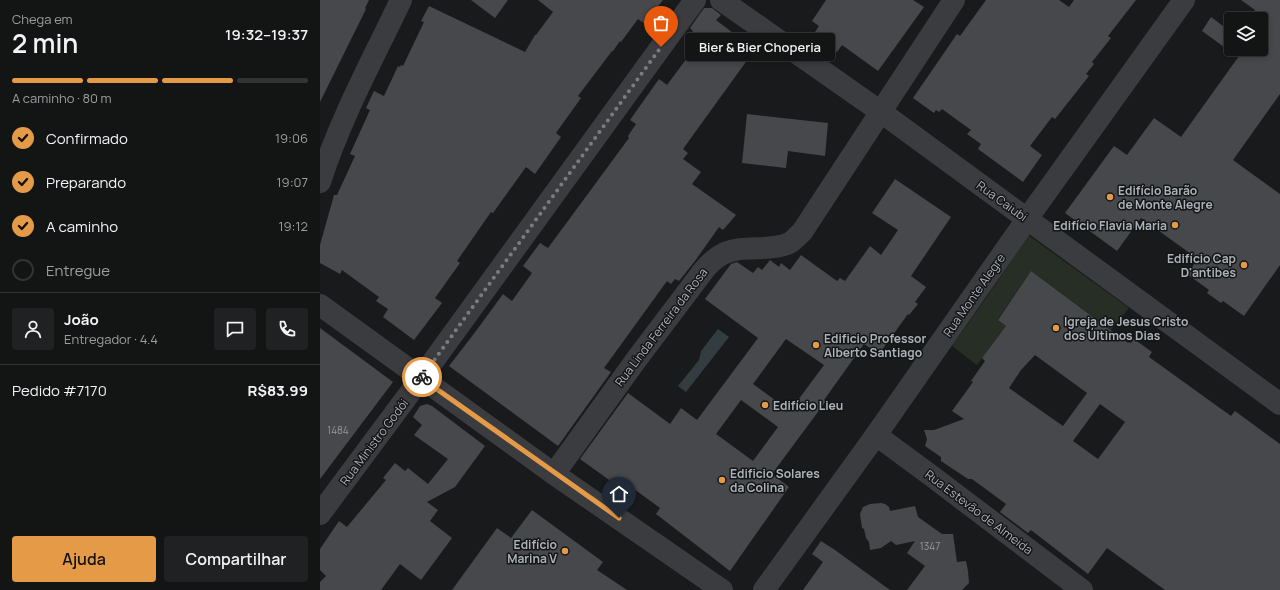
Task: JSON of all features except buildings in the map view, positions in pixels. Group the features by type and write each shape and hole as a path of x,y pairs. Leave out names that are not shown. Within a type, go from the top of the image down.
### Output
{"street":[{"path":"320,182 330,150 341,125 401,0"},
{"name":"Rua Ministro Godói","path":"320,514 421,378 695,0"},
{"name":"Rua Caiubi","path":"721,0 881,112 1280,404"},
{"name":"Rua Linda Ferreira da Rosa","path":"554,474 636,360 713,260 723,254 737,249 789,244 802,232 954,0"},
{"name":"Rua Monte Alegre","path":"764,590 876,436 1027,219 1184,0"},
{"path":"320,305 554,474 722,590"},
{"name":"Rua Estevão de Almeida","path":"876,436 933,477 1082,590"}],"shaded area":[{"path":"1028,235 1129,308 1111,330 1031,271 998,319 1006,326 977,365 952,346"},
{"path":"718,329 729,337 686,392 678,386 699,360 701,351"}],"way so far":[{"path":"422,377 661,47"}],"place":[{"name":"Bier & Bier Choperia","path":"661,47"},
{"name":"Edifício Barão de Monte Alegre","path":"1110,197"},
{"name":"Edifício Flavia Maria","path":"1175,225"},
{"name":"Edifício Cap D'antibes","path":"1244,265"},
{"name":"Igreja de Jesus Cristo dos Últimos Dias","path":"1056,328"},
{"name":"Edificio Professor Alberto Santiago","path":"816,345"},
{"name":"Edifício Lieu","path":"765,405"},
{"name":"Edificio Solares da Colina","path":"722,480"},
{"name":"Edifício Marina V","path":"565,551"}],"route":[{"path":"422,377 421,378 554,474 619,518"}]}
